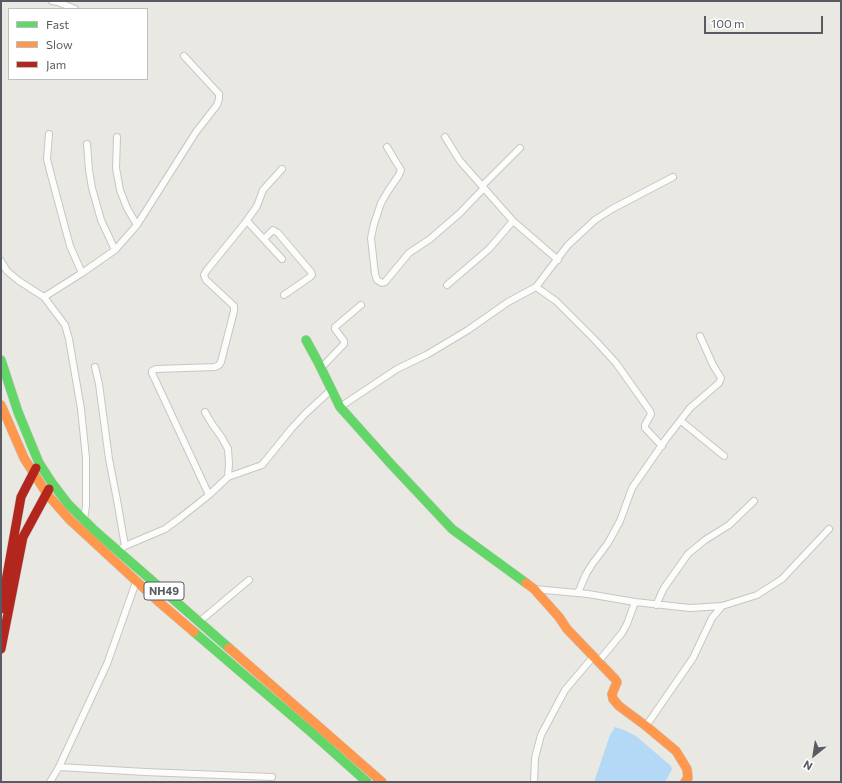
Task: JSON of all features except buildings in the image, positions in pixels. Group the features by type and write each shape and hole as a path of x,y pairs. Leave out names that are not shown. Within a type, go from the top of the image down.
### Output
{"main road":[{"path":"306,340 340,408 452,529 534,589 559,617 567,629 595,660 615,679 617,682 612,694 613,699 619,706 676,750 687,769 688,778 685,782"},
{"name":"NH49","path":"1,360 18,412 39,463 68,504 94,530 121,548 199,622 382,782"},
{"name":"NH49","path":"1,405 24,458 47,494 69,519 136,582 367,782"},
{"path":"1,609 21,497 39,463"},
{"path":"1,649 23,537 52,483"}],"street":[{"path":"56,1 73,8"},
{"path":"44,297 115,250 138,225 196,132 217,105 219,94 184,56"},
{"path":"49,134 47,160 50,175 70,246 82,273"},
{"path":"117,137 116,168 120,190 126,208 138,225"},
{"path":"445,137 460,161 513,221 558,260"},
{"path":"88,144 89,170 100,220 115,250"},
{"path":"387,147 401,170 400,175 381,203 371,238 375,274 377,280 382,283 385,282 409,253 430,239 460,213 520,148"},
{"path":"209,495 152,371 156,369 215,367 221,362 234,306 206,280 204,275 257,206 263,190 282,169"},
{"path":"340,408 398,368 428,354 468,330 508,302 536,287 568,245 595,220 612,209 673,177"},
{"path":"246,221 282,259"},
{"path":"447,285 489,249 513,221"},
{"path":"264,239 272,230 278,233 311,272 312,275 310,277 284,295"},
{"path":"1,262 7,271 19,281 44,297 65,325 69,339 81,409 86,458 86,506 84,519"},
{"path":"536,287 556,301 616,362 650,411 651,414 645,428 662,446"},
{"path":"321,368 344,344 344,341 335,327 361,306"},
{"path":"578,593 586,574 593,562 608,543 620,521 632,488 675,427 693,405 719,383 721,378 713,365 700,336"},
{"path":"95,367 99,384 109,459 117,500 121,548 165,528 209,495 228,477 262,465 296,423 331,390"},
{"path":"205,412 228,449 228,477"},
{"path":"681,421 724,456"},
{"path":"656,605 664,588 688,554 705,540 729,525 754,501"},
{"path":"534,589 588,594 656,605 690,608 722,606 758,595 782,579 829,529"},
{"path":"199,622 250,580"},
{"path":"50,782 59,767 107,664 136,582"},
{"path":"534,782 535,758 541,735 565,690 622,633 635,602"},
{"path":"646,726 693,658 712,618 722,606"},
{"path":"59,767 272,777"}],"water":[{"path":"615,727 636,736 671,766 672,769 664,782 594,782 610,735"}],"traffic: fast":[{"path":"306,340 340,407 390,463 452,529 526,583"},
{"path":"1,360 18,412 39,463 68,504 94,530 229,648"},
{"path":"194,632 367,782"}],"traffic: slow":[{"path":"1,405 24,458 47,494 69,519 159,602 194,632"},
{"path":"526,583 534,589 559,617 567,629 615,679 617,682 612,694 613,699 619,706 676,751 687,769 688,778 685,782"},
{"path":"229,648 382,782"}],"traffic: jam":[{"path":"1,609 21,497 36,468"},
{"path":"1,649 23,537 49,489"}]}
